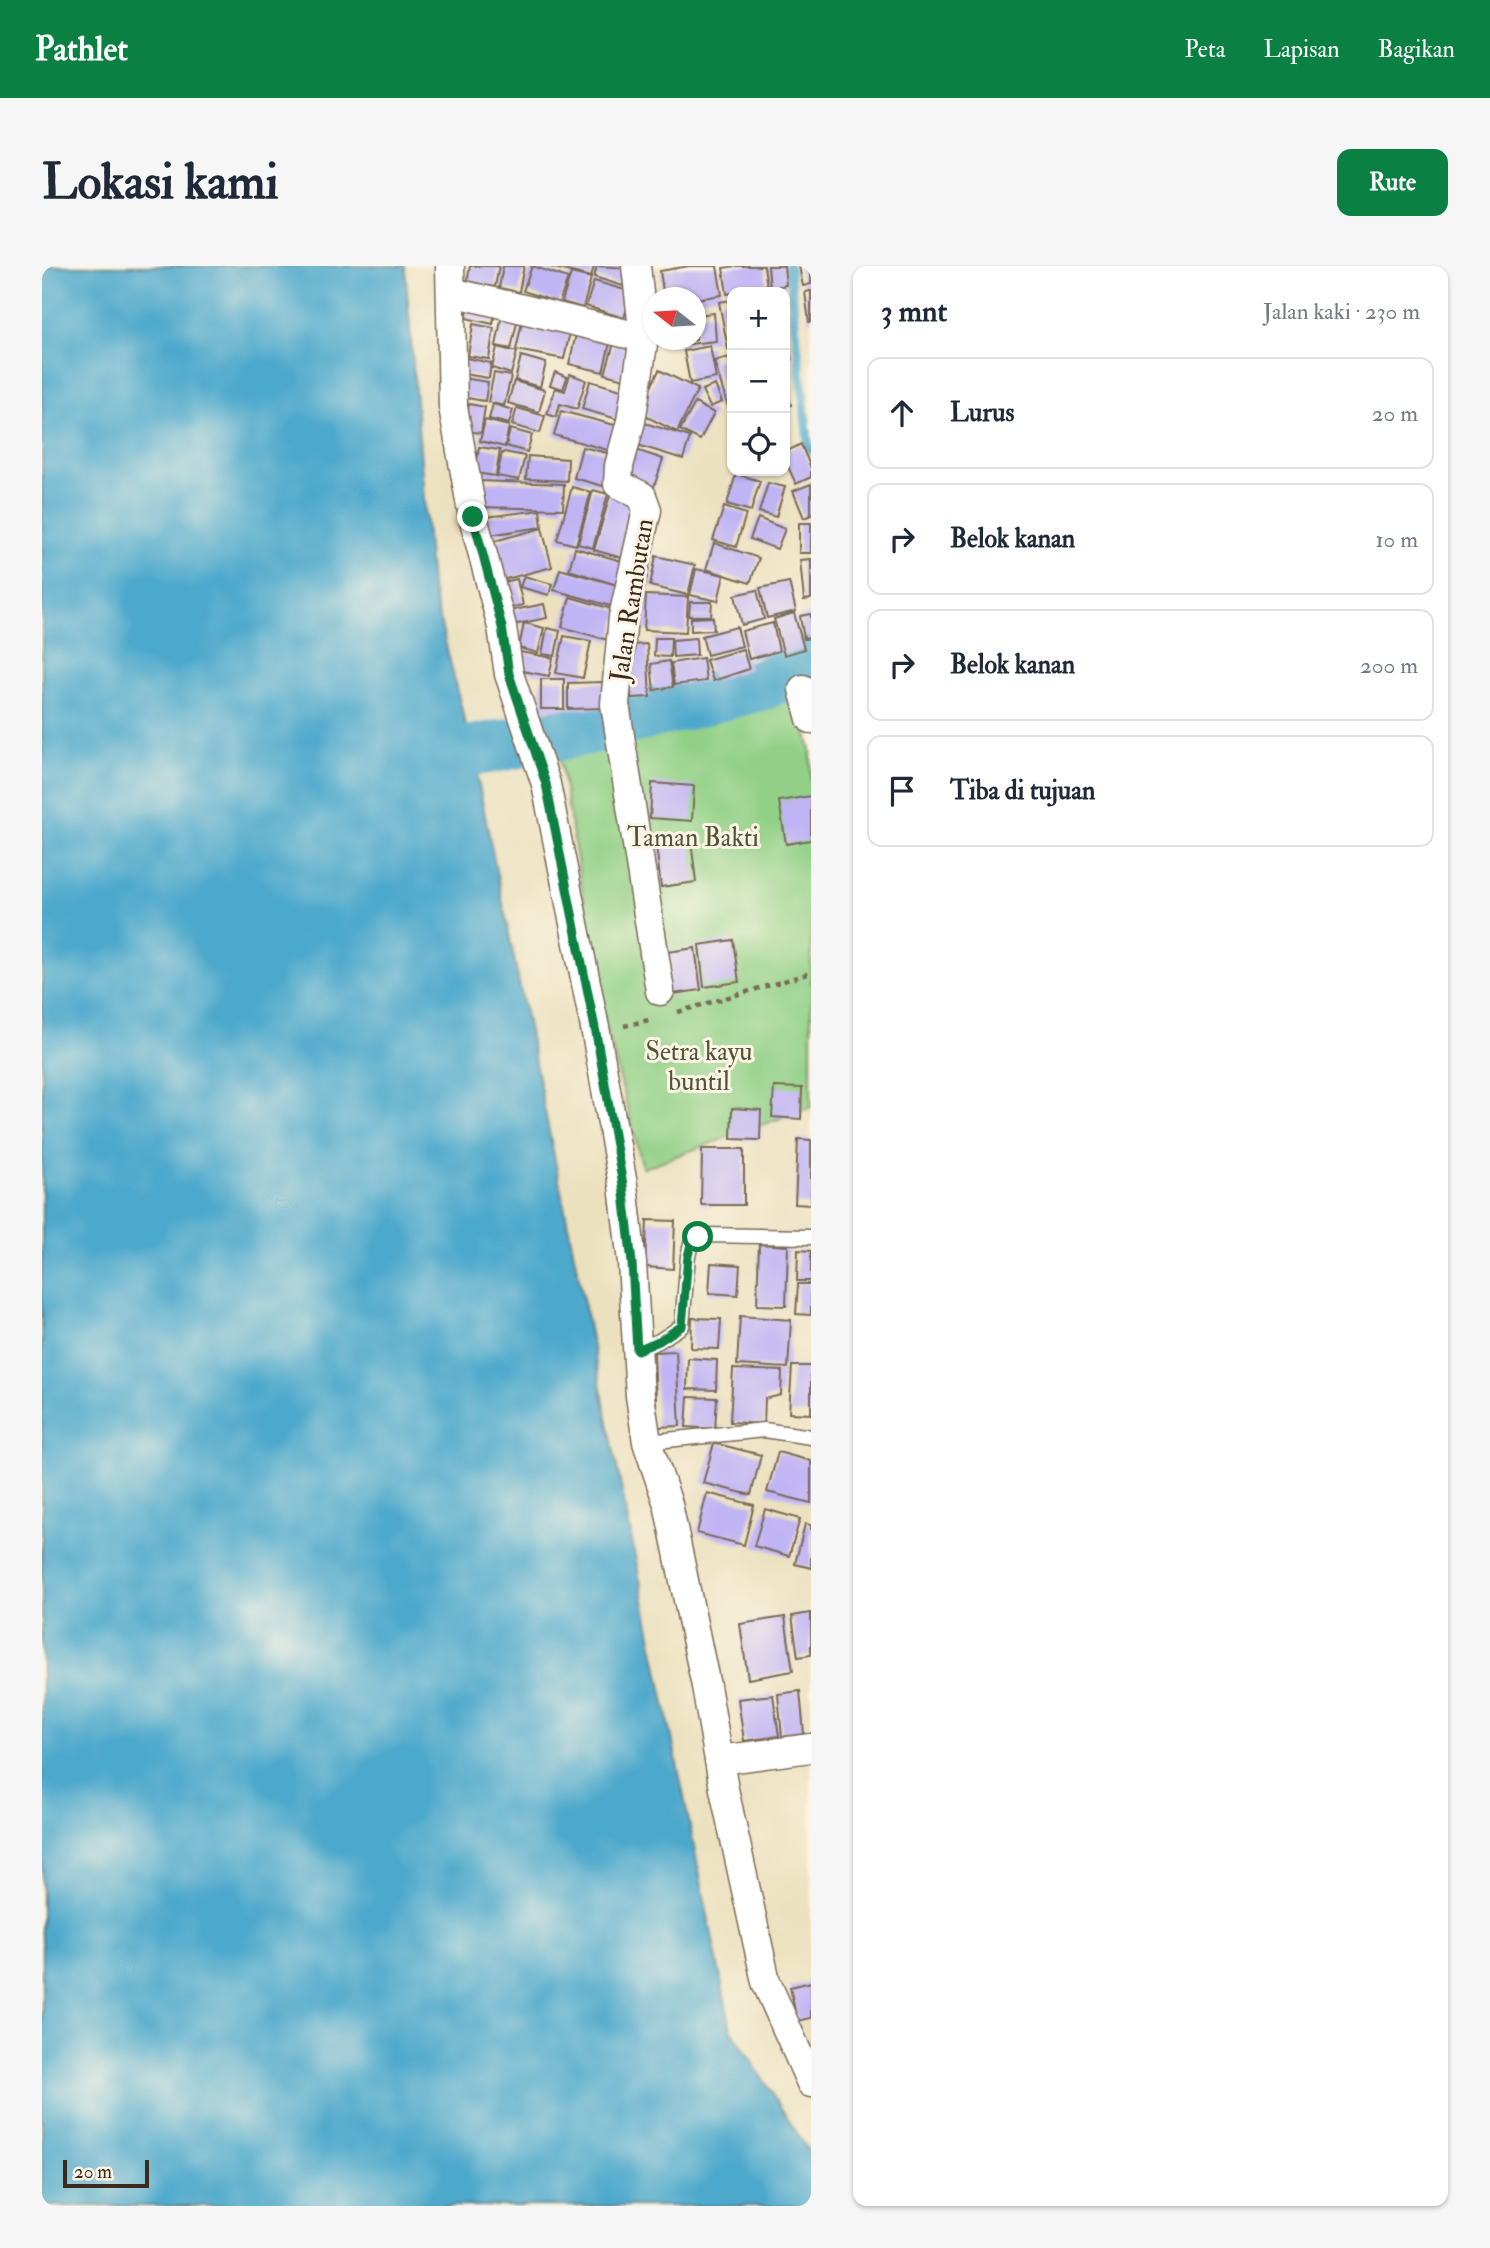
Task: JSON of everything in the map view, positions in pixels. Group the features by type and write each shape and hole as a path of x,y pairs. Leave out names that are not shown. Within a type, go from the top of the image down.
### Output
{"street":[{"name":"Jalan Rambutan","path":"636,266 643,329"},
{"path":"643,338 451,279 453,407 473,517 502,627 509,674 546,784 596,1033 623,1185 632,1263 640,1396 647,1442 668,1504 766,1982 811,2083"},
{"name":"Jalan Rambutan","path":"643,344 631,421 619,466 618,484 642,496 647,510 623,617 615,704 663,1007"},
{"path":"803,689 811,719"},
{"path":"721,1772 811,1748"}],"lane":[{"path":"637,1350 659,1341 682,1326 688,1256 692,1240 704,1235 811,1237"},
{"path":"647,1442 764,1430 811,1437"}],"path":[{"path":"596,1033 663,1007 811,973"}],"green space":[{"name":"Taman Bakti","path":"795,686 811,751 811,1107 643,1168 603,1013 559,753"}],"water":[{"path":"42,266 405,266 431,584 472,751 731,2029 811,2155 811,2206 42,2206"}],"building":[{"path":"470,266 499,266 495,287 467,283"},
{"path":"503,266 524,266 519,292 499,288"},
{"path":"532,266 568,278 559,303 523,291"},
{"path":"547,266 594,266 591,277"},
{"path":"597,266 629,268 623,286 594,277"},
{"path":"689,266 717,266 722,295 706,297 706,287 662,287 660,271"},
{"path":"764,266 767,287 727,287 727,294 723,268"},
{"path":"768,266 784,266 786,285 770,287"},
{"path":"799,266 811,266 811,284 803,286"},
{"path":"571,273 591,278 583,308 562,302"},
{"path":"594,281 632,292 624,318 586,306"},
{"path":"811,291 811,322 809,322 805,292"},
{"path":"470,300 496,306 493,324 466,318"},
{"path":"727,301 727,344 719,302"},
{"path":"503,310 519,313 511,349 496,346"},
{"path":"524,313 572,323 564,359 516,350"},
{"path":"714,313 716,341 706,342 706,314"},
{"path":"473,324 494,328 489,359 468,356"},
{"path":"578,326 612,335 603,372 569,364"},
{"path":"616,336 639,343 628,380 605,374"},
{"path":"710,346 716,378 690,383 684,351 706,350 706,347"},
{"path":"497,347 517,352 511,374 492,368"},
{"path":"521,356 546,363 540,387 515,380"},
{"path":"466,358 491,363 489,378 463,374"},
{"path":"727,358 727,404 714,361"},
{"path":"659,370 698,389 677,432 639,413"},
{"path":"555,372 567,377 563,389 550,385"},
{"path":"494,373 511,376 504,406 488,402"},
{"path":"570,374 586,380 577,409 560,404 556,417 547,414 555,388 565,391"},
{"path":"463,378 488,382 485,401 460,397"},
{"path":"514,381 545,390 539,412 508,403"},
{"path":"590,381 632,393 624,421 582,409"},
{"path":"715,385 722,402 710,407 702,390"},
{"path":"695,403 714,413 700,440 680,430"},
{"path":"469,404 485,407 481,433 465,431"},
{"path":"493,404 513,410 509,424 489,419"},
{"path":"517,408 545,416 540,433 512,425"},
{"path":"561,411 622,427 615,452 554,435"},
{"path":"485,420 509,426 505,447 480,441"},
{"path":"638,421 690,437 683,459 631,443"},
{"path":"510,429 532,435 527,452 506,446"},
{"path":"801,444 811,468 811,477 796,484 790,471 790,450"},
{"path":"479,447 500,450 496,476 475,473"},
{"path":"582,447 612,454 603,486 574,478"},
{"path":"633,449 663,459 653,490 622,479"},
{"path":"504,452 525,456 519,480 497,476"},
{"path":"528,456 568,459 567,481 526,479"},
{"path":"735,476 760,481 751,511 727,504"},
{"path":"479,481 564,484 563,509 478,507"},
{"path":"768,483 785,487 776,517 759,512"},
{"path":"811,484 811,515 804,518 793,491"},
{"path":"572,487 591,492 576,545 557,540"},
{"path":"593,490 608,494 593,548 578,544"},
{"path":"611,492 638,500 622,558 594,550"},
{"path":"724,507 746,514 736,547 713,540"},
{"path":"540,510 542,527 489,535 486,517"},
{"path":"758,518 785,529 777,549 750,539"},
{"path":"799,523 811,523 811,553 799,553"},
{"path":"542,528 552,567 502,580 491,542"},
{"path":"714,543 759,558 750,583 706,569"},
{"path":"575,548 629,563 618,608 554,590 560,569 617,585 569,570"},
{"path":"656,556 695,565 688,595 650,586"},
{"path":"811,559 811,599 804,600 800,560"},
{"path":"696,569 724,575 718,601 690,595"},
{"path":"524,576 552,584 549,595 520,587"},
{"path":"517,579 523,605 510,608 504,582"},
{"path":"789,582 796,611 767,618 760,588"},
{"path":"757,590 764,619 742,625 735,595"},
{"path":"646,595 688,597 686,632 644,630"},
{"path":"570,597 619,611 611,641 562,627"},
{"path":"690,602 712,602 711,616 689,616"},
{"path":"544,604 547,618 512,625 509,611"},
{"path":"794,613 804,649 784,655 774,619"},
{"path":"811,614 811,638 804,639 800,616"},
{"path":"713,617 714,630 691,631 691,618"},
{"path":"524,623 544,628 538,653 519,648"},
{"path":"773,623 779,651 749,659 742,631"},
{"path":"737,627 742,646 707,655 702,636"},
{"path":"547,628 560,631 555,656 542,654"},
{"path":"564,636 591,641 583,678 556,673"},
{"path":"655,638 671,638 670,657 654,656"},
{"path":"696,638 697,655 673,657 672,640"},
{"path":"647,644 650,697 631,698 628,645"},
{"path":"743,649 749,669 713,681 706,660"},
{"path":"520,652 553,658 549,676 517,670"},
{"path":"703,658 706,681 674,685 671,663"},
{"path":"669,661 673,687 654,690 651,664"},
{"path":"541,679 564,679 564,709 541,709"},
{"path":"604,682 605,708 568,709 568,683"},
{"path":"652,783 694,786 692,821 650,818"},
{"path":"811,796 811,840 786,844 779,801"},
{"path":"691,840 696,882 661,887 656,845"},
{"path":"733,940 739,982 704,987 699,945"},
{"path":"695,948 701,990 666,995 661,953"},
{"path":"774,1087 802,1088 801,1119 772,1117"},
{"path":"732,1108 761,1110 760,1140 731,1139"},
{"path":"798,1139 811,1140 811,1205 795,1204"},
{"path":"702,1149 744,1149 744,1205 701,1205"},
{"path":"647,1220 675,1221 673,1269 645,1267"},
{"path":"759,1244 788,1246 786,1306 757,1305"},
{"path":"798,1250 811,1251 811,1281 797,1281"},
{"path":"711,1263 740,1265 738,1295 709,1293"},
{"path":"798,1284 811,1284 811,1315 796,1314"},
{"path":"740,1316 791,1320 788,1368 737,1365"},
{"path":"692,1318 721,1319 719,1349 691,1348"},
{"path":"676,1351 680,1426 657,1427 654,1352"},
{"path":"688,1358 717,1360 716,1390 687,1389"},
{"path":"792,1366 811,1366 811,1414 789,1413"},
{"path":"733,1369 782,1371 781,1395 765,1399 764,1424 730,1422"},
{"path":"688,1397 717,1398 715,1429 686,1427"},
{"path":"714,1443 761,1455 751,1495 703,1483"},
{"path":"778,1452 811,1461 811,1503 767,1492"},
{"path":"707,1493 754,1505 744,1545 697,1533"},
{"path":"765,1509 800,1519 789,1556 754,1546"},
{"path":"805,1524 811,1525 811,1568 795,1564"},
{"path":"811,1613 811,1655 798,1657 792,1616"},
{"path":"785,1617 793,1671 748,1679 740,1624"},
{"path":"800,1691 804,1734 782,1737 778,1694"},
{"path":"773,1695 779,1736 744,1741 738,1699"},
{"path":"811,1982 811,2018 797,2021 790,1987"}],"waterway":[{"path":"789,266 808,443 811,450"},
{"path":"472,751 584,730 764,684 811,660"}],"route":[{"path":"473,517 502,627 509,674 546,784 596,1033 623,1185 632,1263 637,1350 659,1341 682,1326 688,1256 692,1240 698,1237"}],"park label":[{"name":"Setra kayu buntil","path":"699,1066"}]}
